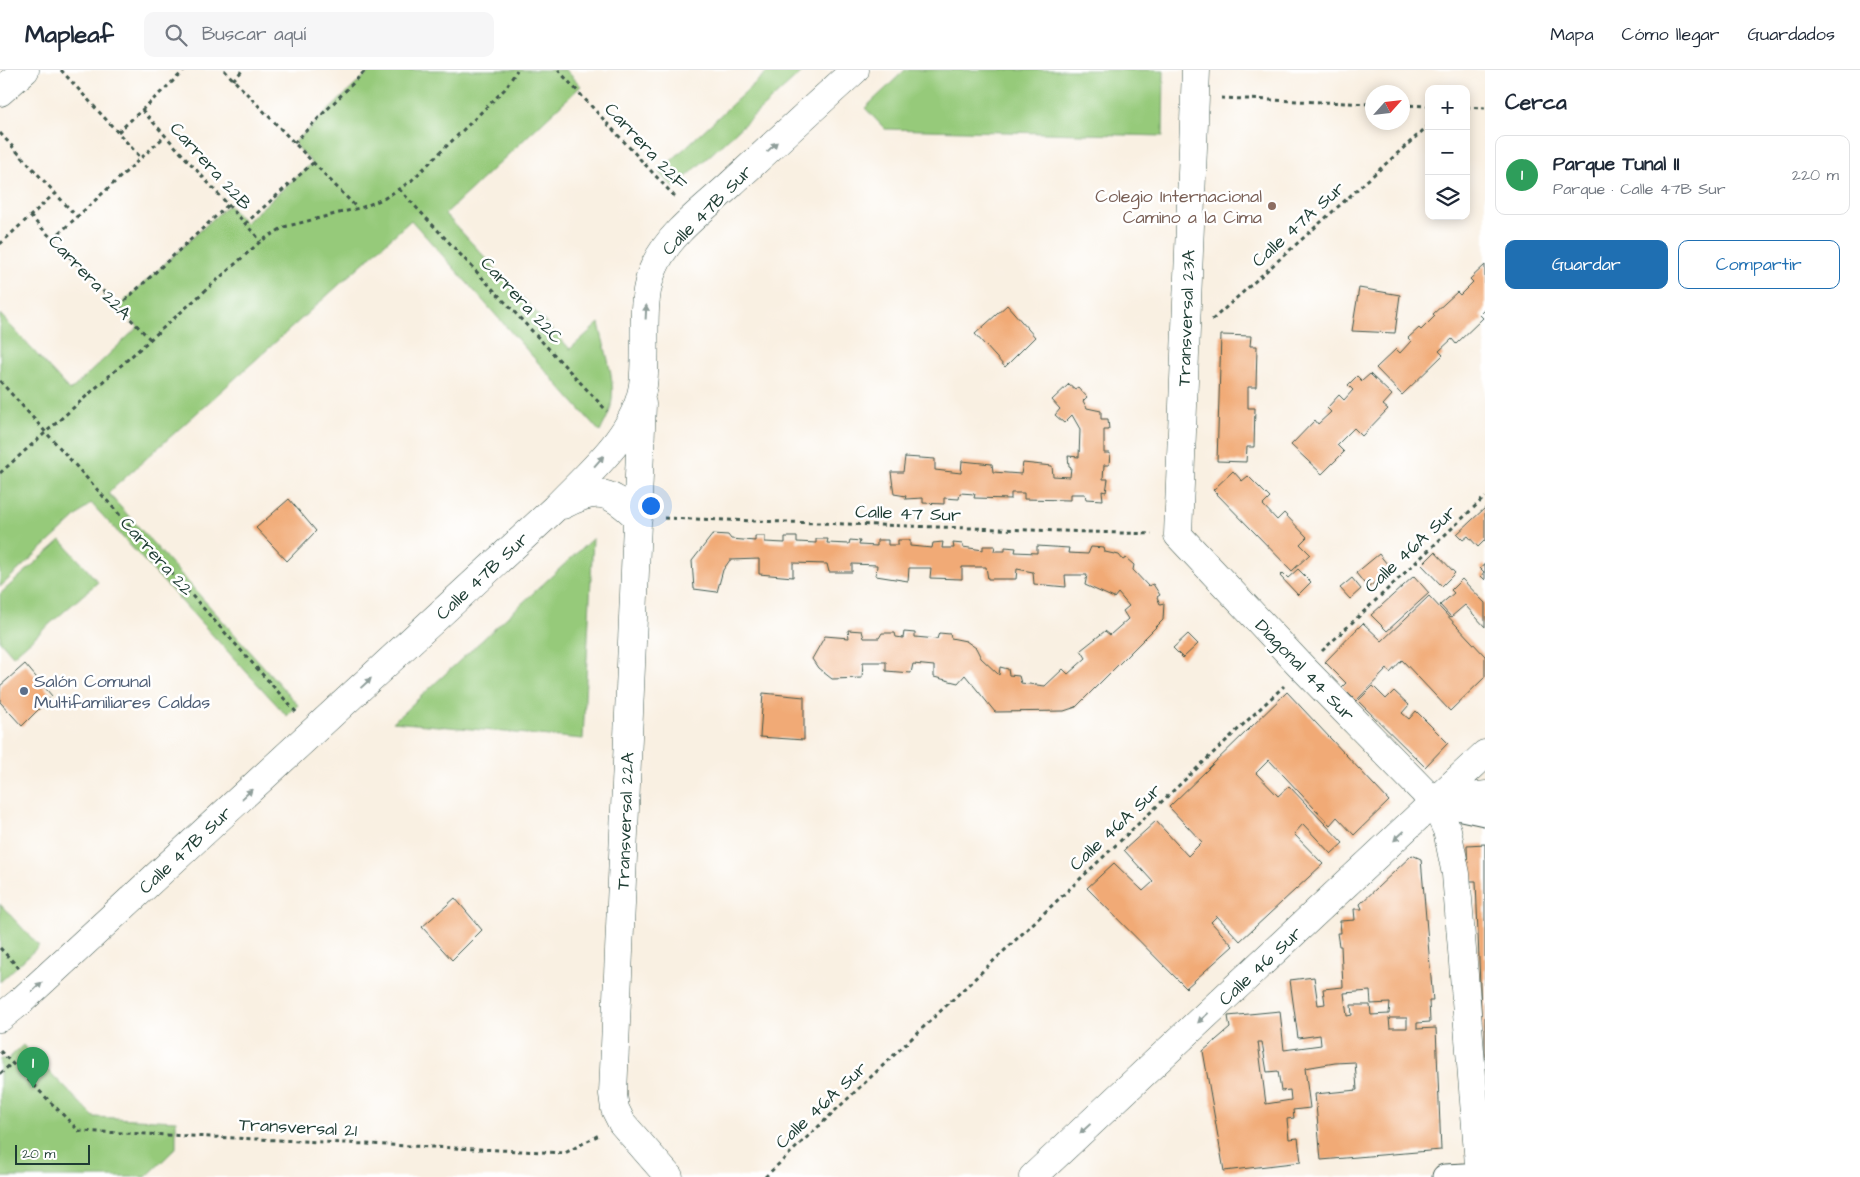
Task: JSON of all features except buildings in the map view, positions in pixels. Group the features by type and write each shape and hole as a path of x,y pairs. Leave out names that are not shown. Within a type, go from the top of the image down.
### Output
{"street":[{"path":"0,92 24,70"},
{"name":"Calle 47B Sur","path":"0,1018 20,1002 554,510 625,431 639,403 643,385 648,286 654,266 664,249 694,218 855,70"},
{"name":"Transversal 23A","path":"1178,535 1196,70"},
{"name":"Transversal 22A","path":"622,1123 615,1109 613,1094 643,385"},
{"path":"554,510 577,497 595,492 607,494 621,501 638,518"},
{"name":"Diagonal 44 Sur","path":"1178,535 1303,668 1434,802 1447,830 1456,874 1482,1176"},
{"name":"Calle 46 Sur","path":"1034,1177 1485,754"},
{"path":"1434,802 1485,795"},
{"path":"1434,802 1485,813"},
{"path":"622,1123 669,1177"},
{"path":"1445,1177 1482,1176"}],"path":[{"path":"61,70 142,158"},
{"path":"118,132 185,70"},
{"path":"224,70 357,208"},
{"path":"233,80 243,70"},
{"path":"294,143 366,70"},
{"path":"0,473 261,241 284,227 357,208 385,198 411,181 505,89 517,70"},
{"name":"Carrera 22F","path":"558,70 694,218"},
{"path":"1195,97 1365,104"},
{"path":"1410,105 1425,106"},
{"path":"1470,108 1485,108"},
{"name":"Carrera 22B","path":"142,110 261,241"},
{"name":"Calle 47A Sur","path":"1186,344 1425,129"},
{"name":"Carrera 22A","path":"0,133 77,217"},
{"path":"53,239 165,136"},
{"path":"245,224 313,163"},
{"name":"Carrera 22C","path":"399,189 625,431"},
{"path":"0,244 54,194"},
{"path":"119,306 228,205"},
{"name":"Carrera 22A","path":"30,216 150,339"},
{"name":"Carrera 22","path":"0,381 314,732"},
{"name":"Calle 46A Sur","path":"765,1177 1485,498"},
{"name":"Calle 47 Sur","path":"638,518 1178,535"},
{"name":"Transversal 21","path":"0,1051 79,1131 565,1153 622,1123"},
{"path":"0,1074 11,1064"}],"green space":[{"path":"371,70 566,70 581,86 445,214 570,349 599,323 611,377 612,400 609,413 600,432 411,220 108,493 298,705 287,716 91,503 0,587 0,314 70,391 138,327 119,306 228,205 245,223 312,163 294,143"},
{"path":"769,70 804,70 674,188 659,172"},
{"path":"905,70 1164,70 1163,136 885,129 865,108"},
{"path":"593,538 583,739 393,722"},
{"path":"61,540 98,582 13,656 0,641 0,594"},
{"path":"0,904 39,946 0,982"},
{"path":"23,1045 94,1117 176,1121 176,1148 146,1177 0,1177 0,1059 8,1059"}],"place":[{"name":"Colegio Internacional Camino a la Cima","path":"1272,206"},
{"name":"Salón Comunal Multifamiliares Caldas","path":"24,691"},
{"name":"Parque Tunal II","path":"33,1088"}]}
